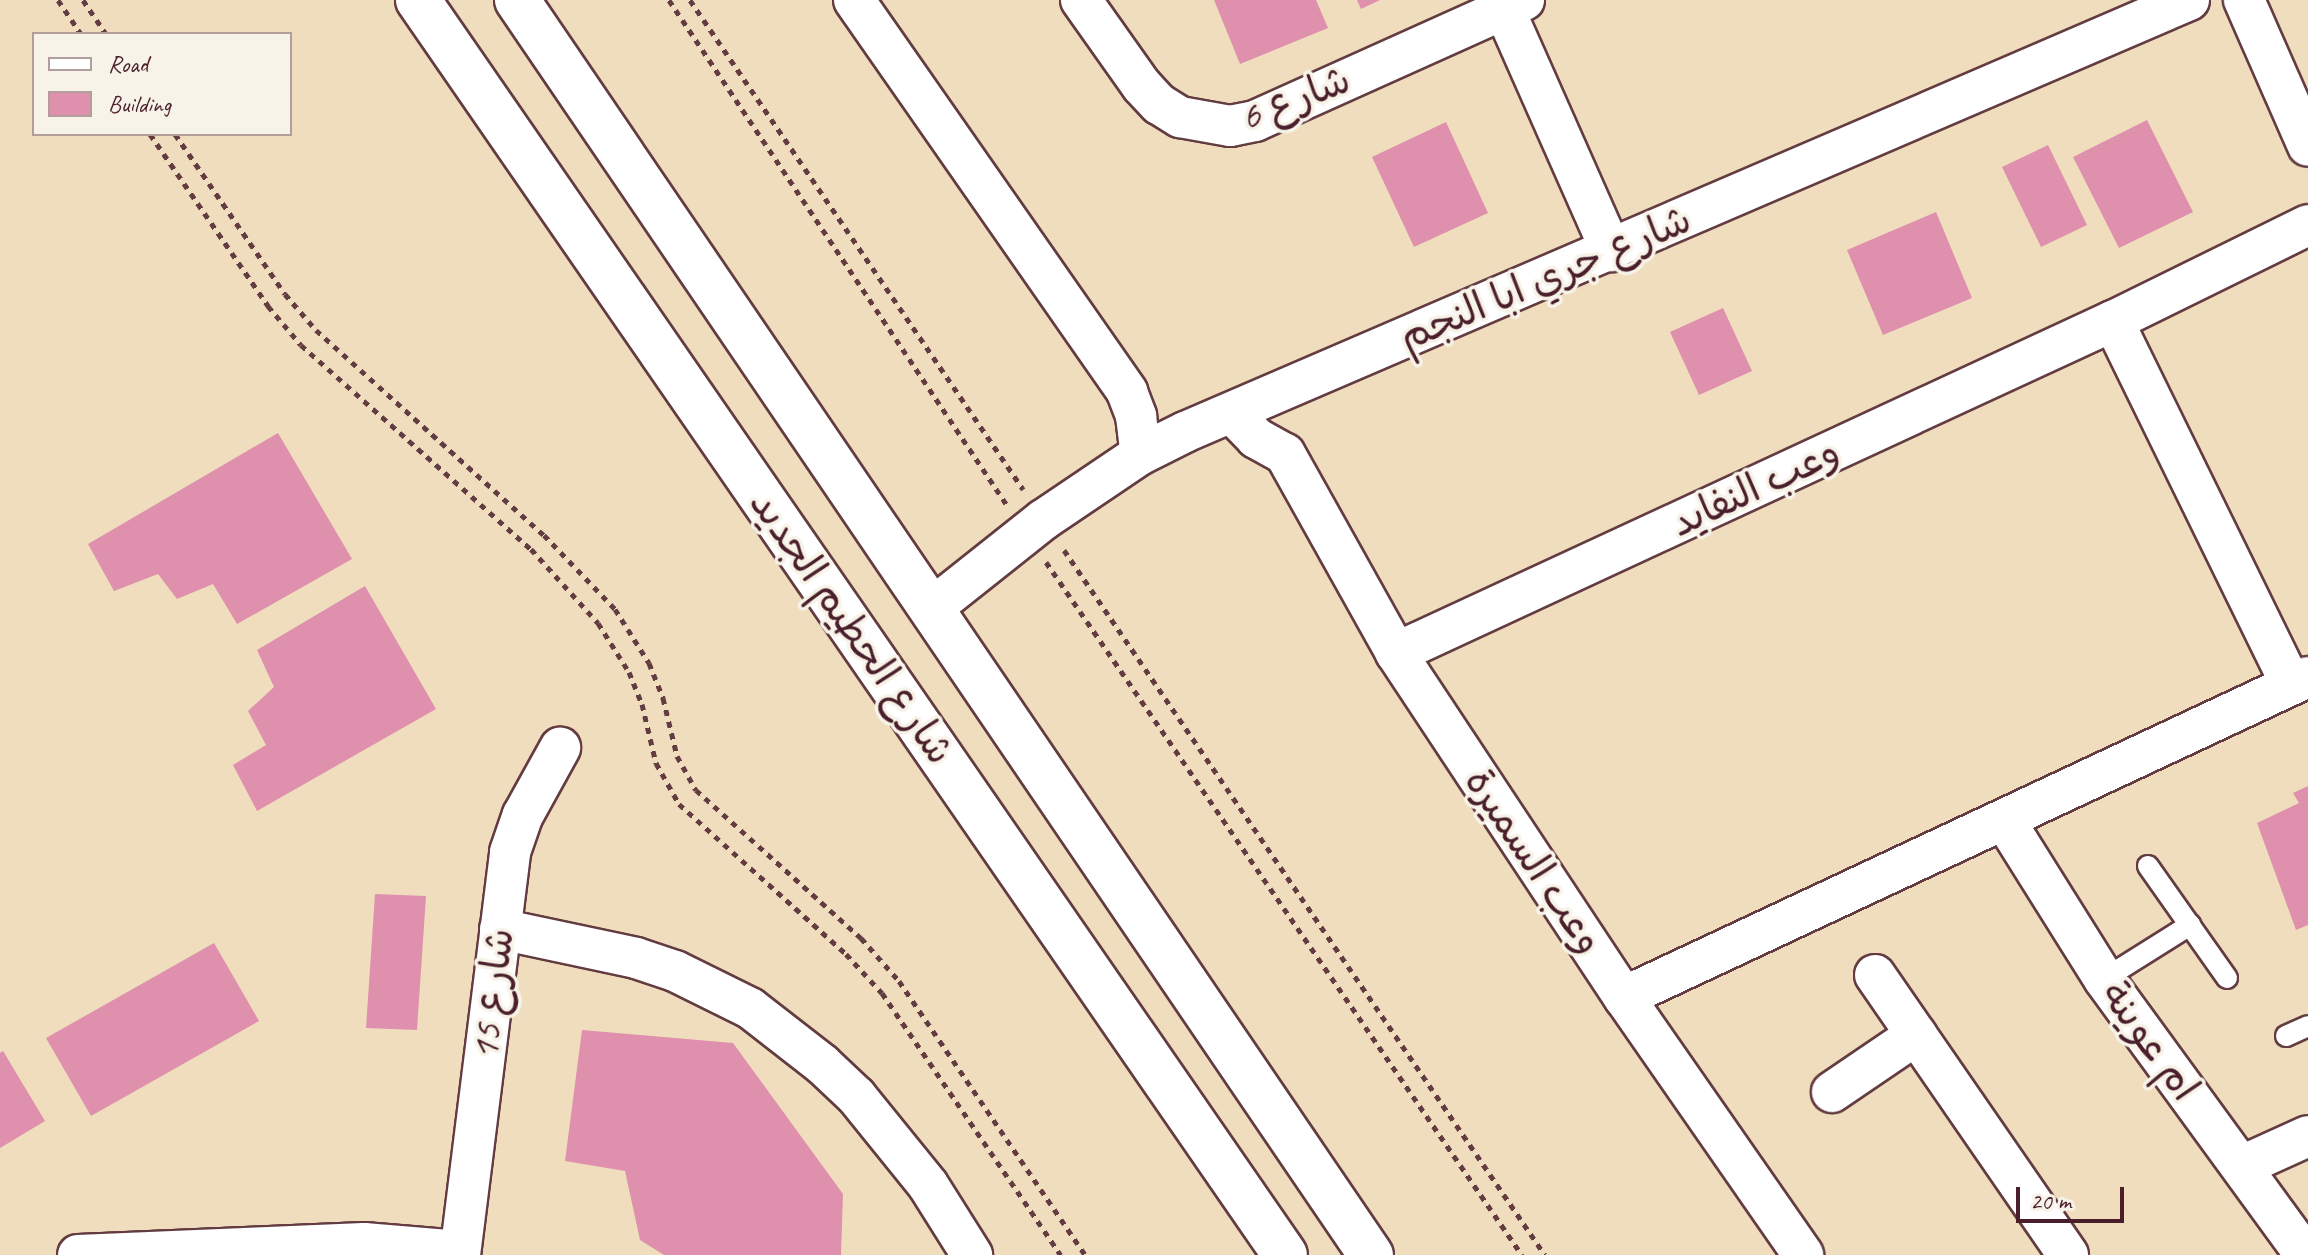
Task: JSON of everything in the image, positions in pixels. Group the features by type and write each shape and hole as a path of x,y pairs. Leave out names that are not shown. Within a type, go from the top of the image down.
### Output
{"main road":[{"name":"شارع الحطيم الجديد","path":"418,0 1285,1255"},
{"name":"شارع الحطيم الجديد","path":"517,0 1371,1255"}],"street":[{"path":"854,0 1127,392 1136,416 1141,454"},
{"name":"شارع 6","path":"1081,0 1142,86 1159,104 1180,117 1230,126 1255,121 1514,4 1611,251"},
{"name":"شارع جري ابا النجم","path":"931,609 1034,526 1141,454 2189,0"},
{"path":"2244,0 2308,146"},
{"name":"وعب النفايد","path":"1396,653 2113,321 2308,225"},
{"path":"1624,997 2300,681 2113,321"},
{"path":"1282,391 1288,422 1285,454"},
{"name":"وعب السميرة","path":"1232,413 1256,438 1285,454 1396,653 1624,997 1803,1255"},
{"name":"شارع 15","path":"78,1255 364,1243 460,1253 503,890 523,815 560,748"},
{"name":"ام عوينة","path":"2005,821 2104,979 2305,1255"},
{"path":"500,929 636,958 675,971 750,1008 822,1064 856,1096 928,1185 972,1255"},
{"path":"1875,975 2053,1250"},
{"path":"1832,1092 1916,1035"},
{"path":"2242,1166 2308,1136"}],"lane":[{"path":"2148,866 2227,978"},
{"path":"2104,979 2190,925"},
{"path":"2286,1036 2308,1026"}],"path":[{"path":"58,0 80,32"},
{"path":"83,0 105,32"},
{"path":"669,0 982,468"},
{"path":"690,0 1000,455"},
{"path":"151,136 268,306 301,345 531,549 598,623 629,672 656,763 679,804 846,954 882,993 1061,1255"},
{"path":"176,136 285,294 316,330 544,535 615,609 649,663 663,698 677,756 696,790 861,938 899,981 1085,1255"},
{"path":"1034,526 1522,1255"},
{"path":"1034,526 1545,1255"}],"building":[{"path":"1214,0 1316,0 1328,28 1240,64"},
{"path":"1357,0 1380,0 1361,9"},
{"path":"2147,120 2193,212 2119,248 2073,157"},
{"path":"1446,122 1488,213 1414,247 1372,157"},
{"path":"2048,145 2087,225 2041,247 2002,167"},
{"path":"1936,212 1972,298 1883,335 1847,250"},
{"path":"1723,308 1752,371 1699,395 1670,332"},
{"path":"278,433 352,559 237,624 213,584 177,599 158,574 114,591 88,544"},
{"path":"365,586 436,709 257,811 233,765 266,745 248,711 274,687 257,650"},
{"path":"2308,786 2308,925 2296,930 2257,823 2299,803 2293,793"},
{"path":"375,894 426,896 417,1030 366,1028"},
{"path":"214,943 259,1021 91,1116 46,1038"},
{"path":"582,1030 733,1043 843,1194 841,1255 664,1255 640,1240 625,1171 565,1161"},
{"path":"3,1051 45,1121 0,1148 0,1053"}]}
